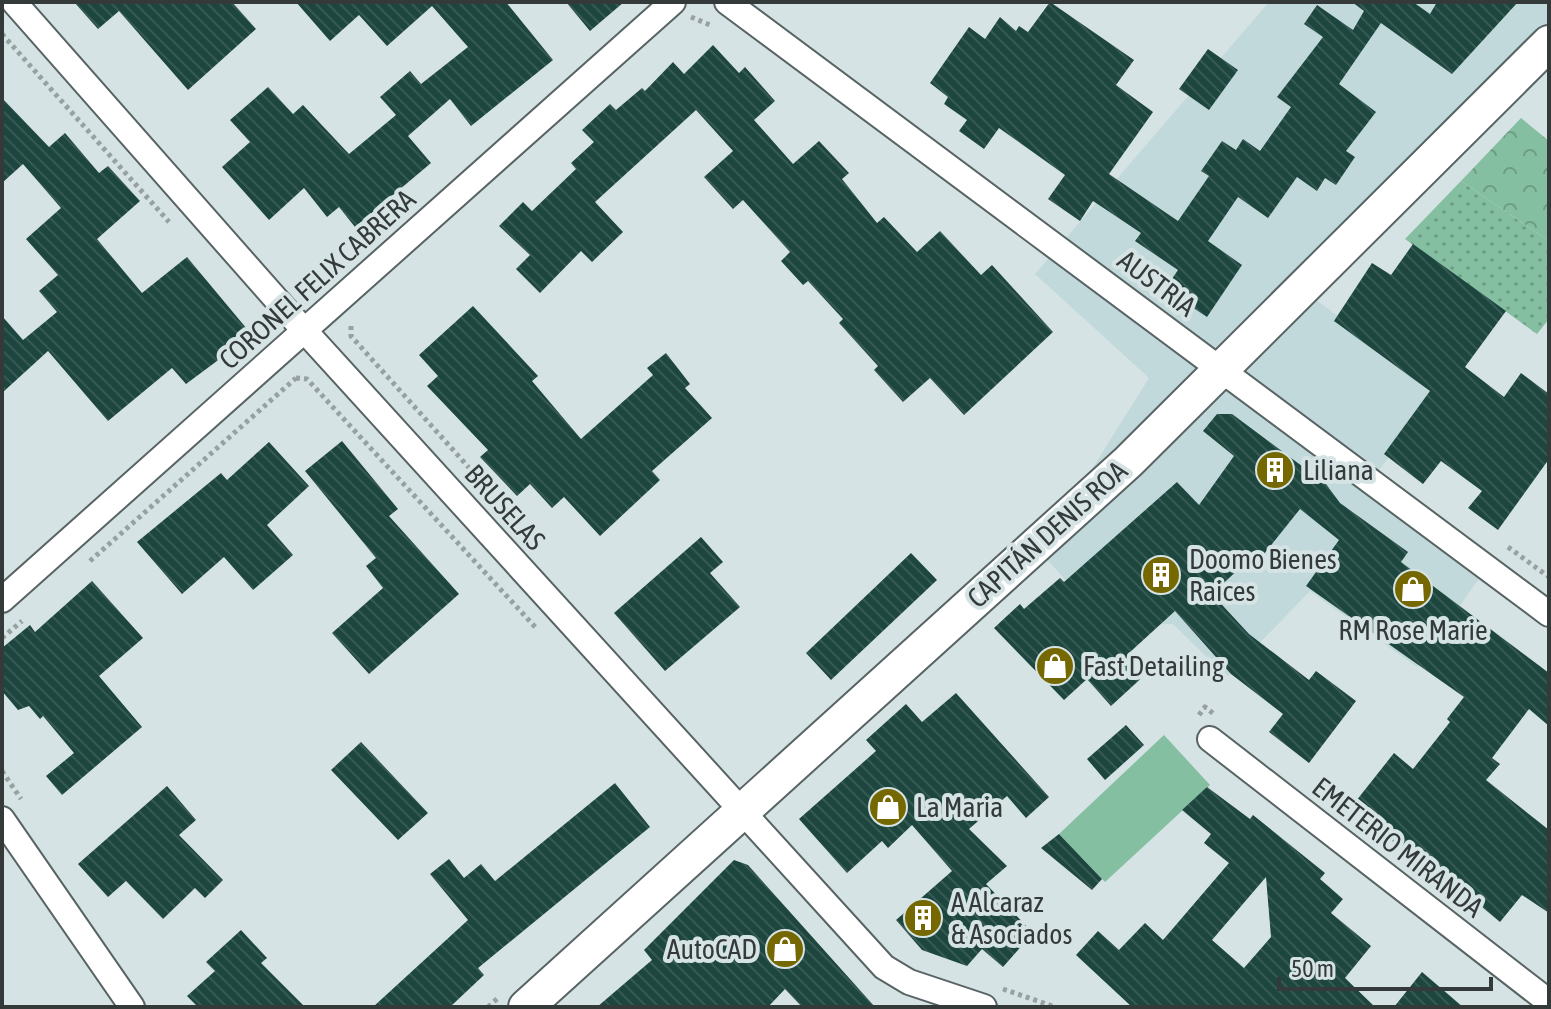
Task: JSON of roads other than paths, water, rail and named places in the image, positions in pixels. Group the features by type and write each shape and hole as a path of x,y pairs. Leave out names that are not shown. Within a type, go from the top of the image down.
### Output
{"main road":[{"name":"CAPITÁN DENIS ROA","path":"526,1007 1128,462 1549,43"}],"street":[{"name":"BRUSELAS","path":"14,2 305,330 884,967 909,982 992,998"},
{"name":"CORONEL FELIX CABRERA","path":"2,600 673,2"},
{"name":"AUSTRIA","path":"727,2 1549,614"},
{"name":"EMETERIO MIRANDA","path":"1210,739 1548,1004"},
{"path":"2,819 132,1007"}],"place":[{"name":"Liliana","path":"1275,470"},
{"name":"Doomo Bienes Raices","path":"1161,575"},
{"name":"RM Rose Marie","path":"1413,589"},
{"name":"Fast Detailing","path":"1055,666"},
{"name":"La Maria","path":"888,807"},
{"name":"A Alcaraz & Asociados","path":"923,918"},
{"name":"AutoCAD","path":"785,949"}]}
